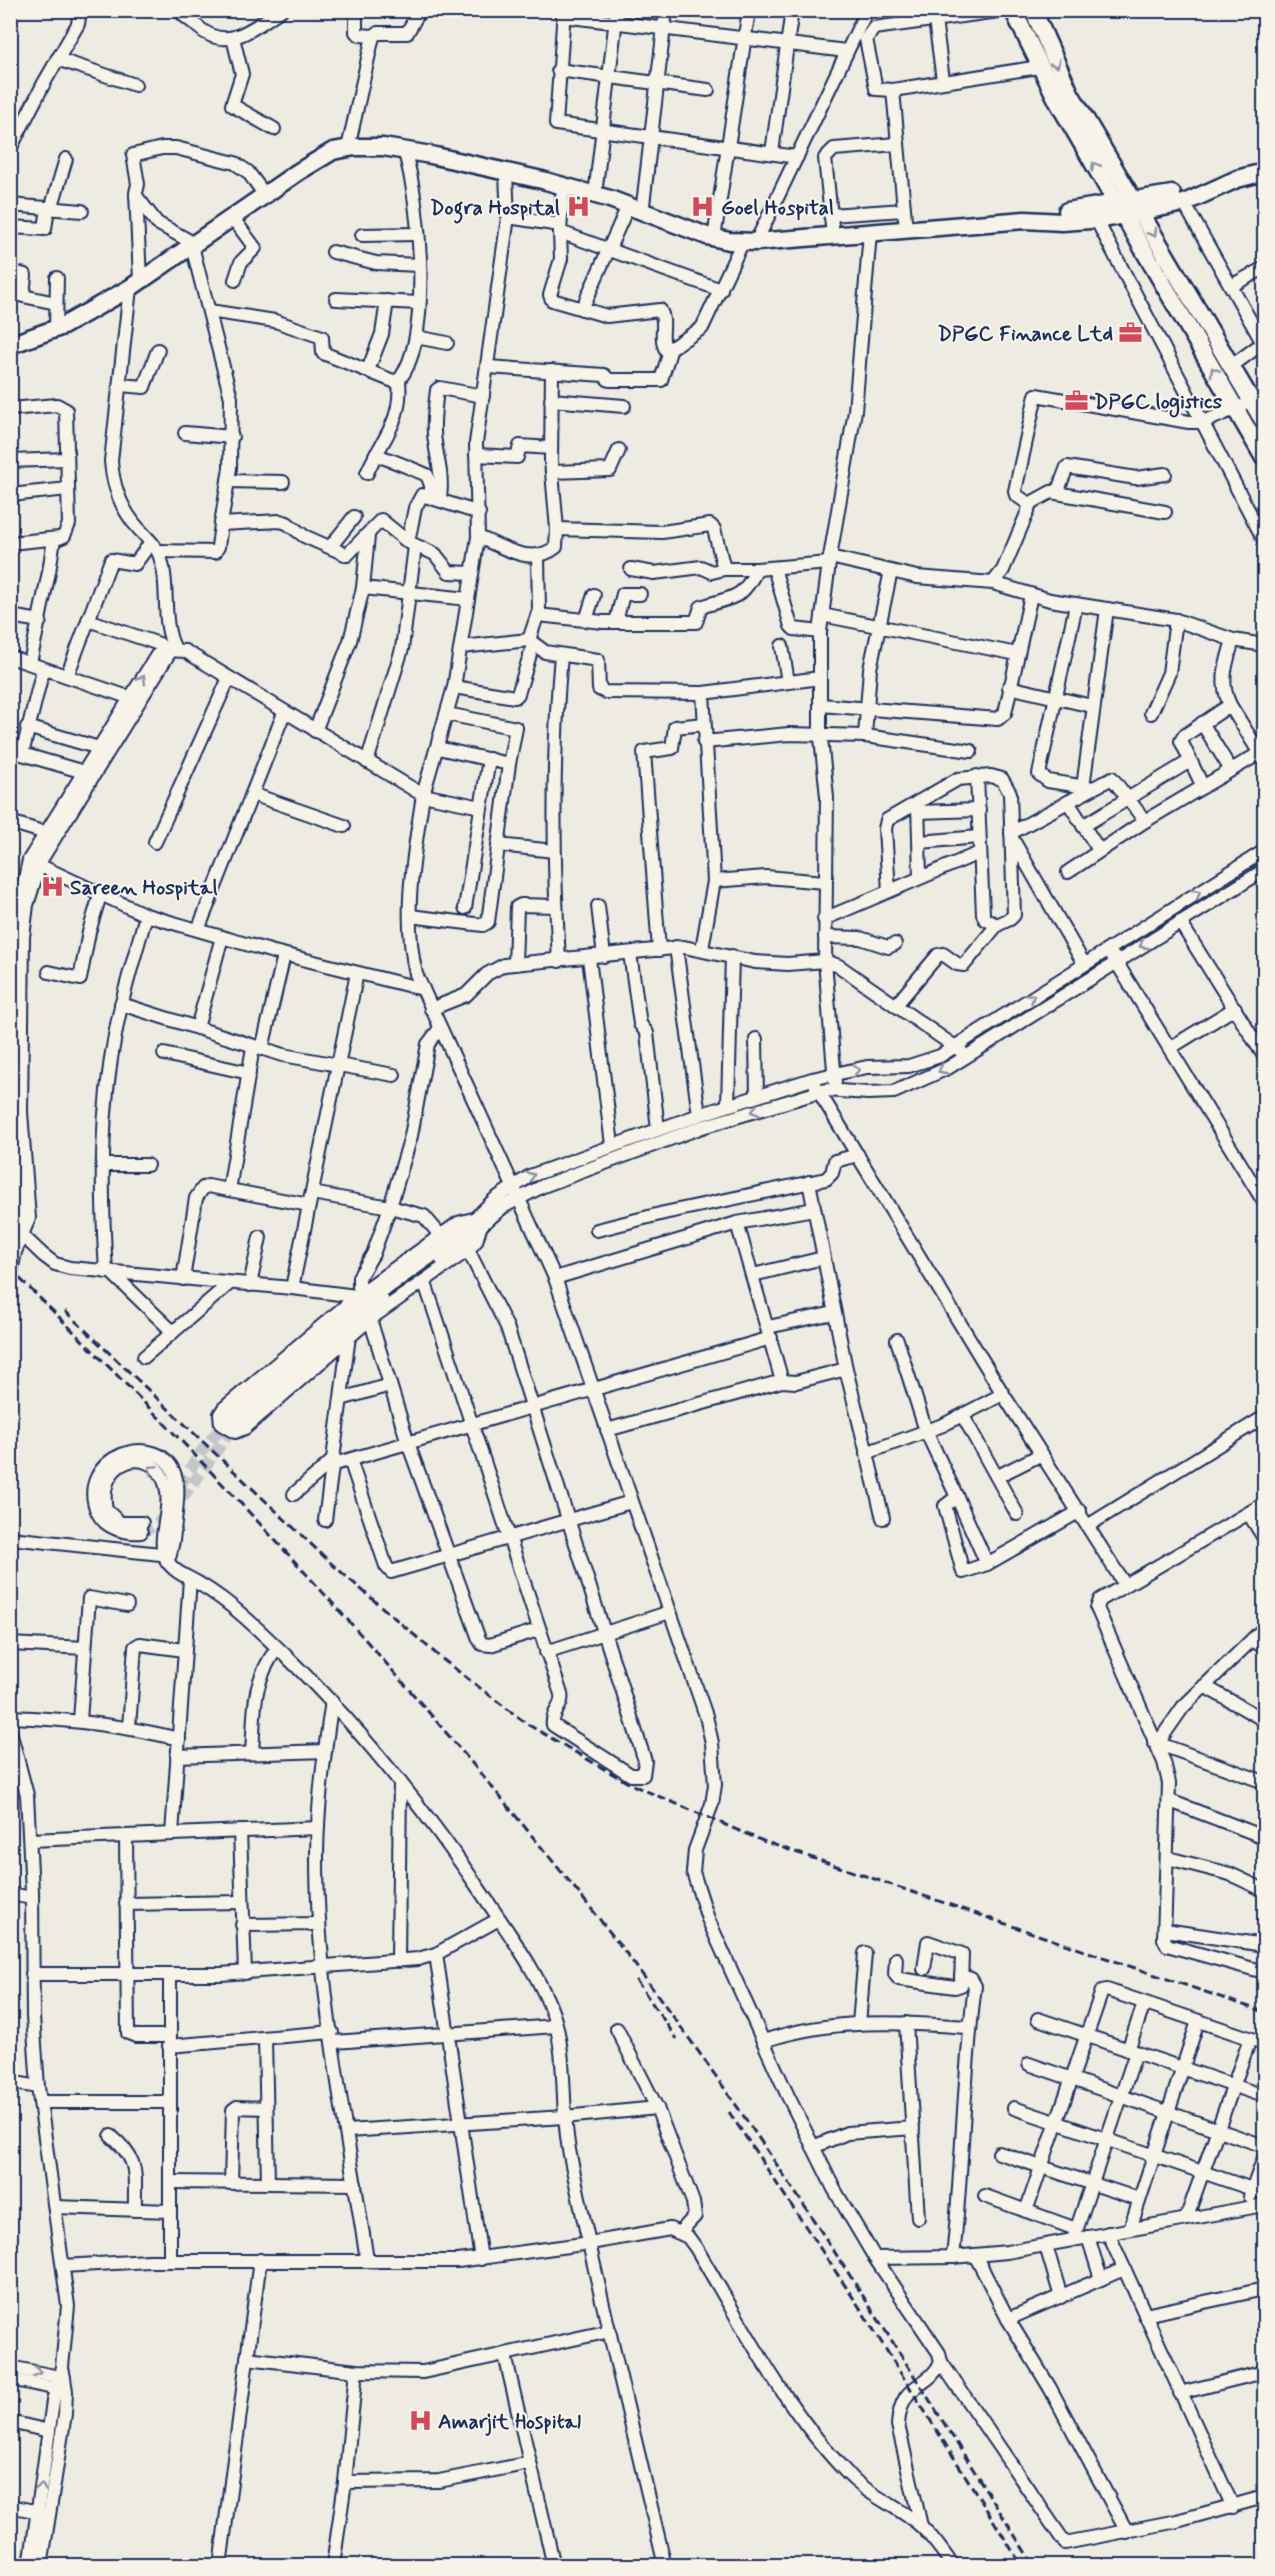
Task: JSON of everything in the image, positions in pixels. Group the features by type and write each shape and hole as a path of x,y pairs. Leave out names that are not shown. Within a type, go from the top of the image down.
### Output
{"main road":[{"path":"1013,10 1039,67 1264,458"},
{"path":"1033,10 1070,93 1233,365 1264,422"},
{"path":"10,345 56,329 135,284 231,217 333,151 348,148 383,147 404,150 563,186 595,195 714,238 750,242 1025,220 1096,219 1120,209"},
{"path":"1025,220 1061,211 1120,209 1184,203 1203,193 1264,172"},
{"path":"1138,206 1181,192 1203,193"}],"street":[{"path":"10,149 78,24 80,10"},
{"path":"179,10 210,36 224,40 233,38 281,10"},
{"path":"351,10 356,14 356,32 360,35 373,36 378,33 407,33 420,10"},
{"path":"582,309 610,248 635,209 650,136 666,10"},
{"path":"714,238 749,10"},
{"path":"772,152 792,10"},
{"path":"1006,10 874,28 867,34 874,85 878,90 892,90 943,80 1039,67"},
{"path":"488,367 605,375 609,380 659,380 663,377 668,352 674,344 702,328 721,290 797,157 864,11"},
{"path":"797,157 563,126 555,122 563,13 616,17 664,29 786,46 846,51"},
{"path":"595,195 616,17"},
{"path":"935,20 943,80"},
{"path":"348,148 373,36"},
{"path":"233,38 242,74 232,105 274,129"},
{"path":"57,59 135,85"},
{"path":"558,70 708,90"},
{"path":"892,90 906,230"},
{"path":"833,236 825,158 828,153 834,150 897,144"},
{"path":"51,834 99,748 171,651 166,591 154,547 125,512 113,480 111,461 135,284 138,184 133,155 162,148 193,152 235,163 248,172 265,195"},
{"path":"367,473 375,455 388,438 398,412 399,380 412,356 416,337 419,265 414,187 404,150"},
{"path":"10,227 45,229 66,159"},
{"path":"506,174 508,217 476,455 478,537 454,687 423,795 410,890 412,958 431,1009 555,1278 706,1716 716,1768 712,1804 695,1850 693,1872 708,1919 813,2147 875,2258 939,2353 941,2362 1060,2539 1071,2543 1127,2532 1233,2507 1264,2497"},
{"path":"563,186 560,228 561,259 550,298 554,302 607,316 660,310 663,315 662,343 668,352"},
{"path":"67,676 111,561 135,564 154,547 215,552 218,547 228,481 232,436 231,398 227,374 192,246 186,239 157,223 136,196"},
{"path":"1184,203 1264,343 1233,365"},
{"path":"10,205 82,211"},
{"path":"830,215 904,210"},
{"path":"231,217 255,248 241,262 235,280"},
{"path":"508,217 560,228 721,290"},
{"path":"1096,219 1264,540"},
{"path":"836,1091 825,961 826,797 821,735 820,632 829,560 855,411 870,233"},
{"path":"362,235 417,234"},
{"path":"333,252 376,263 419,265"},
{"path":"1231,286 1264,268"},
{"path":"10,271 24,273 23,296 56,303"},
{"path":"56,329 57,278"},
{"path":"336,299 419,303"},
{"path":"368,370 382,334 387,302"},
{"path":"209,311 263,319 322,337 323,353 393,381 399,380"},
{"path":"416,337 447,343"},
{"path":"120,385 144,387 158,350"},
{"path":"478,537 525,555 538,557 556,547 557,529 551,448 552,371"},
{"path":"436,497 442,474 435,442 437,390 440,388 483,396"},
{"path":"1029,504 1016,495 1015,491 1036,395 1204,422 1252,400"},
{"path":"551,400 624,406"},
{"path":"10,409 64,407 67,415 68,459 68,530 64,536 10,543"},
{"path":"185,433 232,436"},
{"path":"476,455 515,458 518,456 520,446 551,448"},
{"path":"553,472 610,470 619,450"},
{"path":"375,455 398,461 415,473 426,475 436,497"},
{"path":"10,461 68,459"},
{"path":"1058,493 1067,467 1136,478 1165,474"},
{"path":"228,481 283,482"},
{"path":"10,495 68,489"},
{"path":"993,583 1012,551 1029,504 1046,493 1058,493 1166,512"},
{"path":"367,762 400,657 409,593 417,501 422,495 436,497 479,513"},
{"path":"331,546 354,517"},
{"path":"221,524 287,523 304,536 347,555 368,536 377,521 381,520 412,544 435,554 449,572 471,573"},
{"path":"557,529 662,532 710,525 714,529 724,569"},
{"path":"315,731 350,641 363,588 368,536"},
{"path":"30,663 40,621 54,539"},
{"path":"454,687 515,697 518,694 538,615 538,557"},
{"path":"631,569 654,573 704,567 712,572 724,569 774,568 829,560 945,580 993,583 1030,595 1076,605 1176,620 1233,640 1264,645"},
{"path":"538,615 616,622 696,622 701,607 737,598 751,582 757,568"},
{"path":"774,568 791,626 794,629 820,632"},
{"path":"865,736 878,626 891,572"},
{"path":"363,588 468,599"},
{"path":"616,622 622,594 640,594"},
{"path":"586,620 594,595"},
{"path":"820,705 998,719 1005,712 1030,595"},
{"path":"1076,605 1039,774 1042,779 1048,781 1088,788"},
{"path":"1088,788 1092,706 1107,609"},
{"path":"822,615 1017,654"},
{"path":"10,616 40,621"},
{"path":"88,620 159,644 171,651 185,651 423,795 481,807"},
{"path":"1151,713 1169,673 1176,620"},
{"path":"1068,872 1145,821 1231,770 1262,756 1224,692 1223,680 1233,640"},
{"path":"461,647 531,643 546,652 598,660 602,692 703,693 820,678"},
{"path":"782,646 788,682"},
{"path":"559,961 554,852 555,735 561,655"},
{"path":"10,657 136,699"},
{"path":"43,669 22,754 84,772"},
{"path":"155,842 229,678"},
{"path":"1009,687 1092,706"},
{"path":"702,949 714,881 704,742 703,693"},
{"path":"10,1102 12,938 34,863 136,699"},
{"path":"1203,787 1181,741 1202,723 1230,705"},
{"path":"198,930 284,713"},
{"path":"410,916 486,924 489,919 509,764 516,728 447,714"},
{"path":"1202,723 1231,770"},
{"path":"658,950 644,754 646,750 672,748 675,727 704,724"},
{"path":"27,727 99,748"},
{"path":"704,742 789,735 865,736 971,751"},
{"path":"438,748 509,764"},
{"path":"465,908 489,759"},
{"path":"1083,826 1190,760"},
{"path":"977,776 983,918 997,925"},
{"path":"888,891 885,829 887,820 918,807 944,784 977,776 1002,778 1008,785 1014,915 1010,920 997,925 964,965 957,964 943,954 938,955 896,1005"},
{"path":"1011,835 1088,788 1112,778 1145,821"},
{"path":"252,794 344,826"},
{"path":"1068,802 1099,850"},
{"path":"918,807 979,810"},
{"path":"918,807 920,877"},
{"path":"10,822 51,834"},
{"path":"1011,835 1083,964"},
{"path":"920,842 979,837"},
{"path":"498,845 554,852"},
{"path":"233,1421 376,1294 446,1246 515,1191 530,1176 728,1105 811,1080 867,1067 909,1066 940,1056 1264,851"},
{"path":"824,919 979,853"},
{"path":"34,863 146,915 284,955 423,989"},
{"path":"10,1277 15,1252 28,1218 21,1112 23,937 34,863"},
{"path":"515,1191 702,1127 819,1092 894,1092 928,1077 967,1055 1264,870"},
{"path":"714,881 766,877 825,882"},
{"path":"49,972 80,979 99,895"},
{"path":"515,964 517,907 521,905 555,906"},
{"path":"598,906 604,956"},
{"path":"146,915 122,1004 111,1065 102,1165 109,1272 173,1332"},
{"path":"1180,922 1264,1056"},
{"path":"197,1028 222,937"},
{"path":"825,937 860,938 888,947 895,944"},
{"path":"676,947 699,1115"},
{"path":"431,1009 466,995 496,968 676,947 702,949 772,964 825,961 839,966 967,1055"},
{"path":"1108,948 1264,1202"},
{"path":"630,953 640,1024 647,1033 658,1129"},
{"path":"229,1190 249,1073 284,955"},
{"path":"728,1105 732,956"},
{"path":"589,958 612,1145"},
{"path":"292,1288 357,973"},
{"path":"122,1004 258,1048 394,1075"},
{"path":"1170,1048 1235,1008"},
{"path":"359,1294 359,1277 373,1254 411,1136 428,1044 440,1028"},
{"path":"756,1040 757,1096"},
{"path":"164,1054 249,1073"},
{"path":"811,1080 1003,1394 1089,1525 1125,1585"},
{"path":"10,1129 17,1219 23,1236 55,1264 183,1280 359,1294"},
{"path":"597,1230 830,1177 835,1161 858,1155"},
{"path":"102,1165 147,1165"},
{"path":"809,1182 846,1369 883,1518"},
{"path":"183,1280 199,1190 208,1186 390,1207 429,1219 441,1236"},
{"path":"555,1278 737,1223 814,1209"},
{"path":"477,1222 476,1241 468,1250 425,1283 370,1319 245,1428 235,1432 221,1424 219,1414 228,1404 359,1294 458,1223 477,1222"},
{"path":"737,1223 782,1381"},
{"path":"250,1285 260,1237"},
{"path":"425,1283 562,1699 553,1716 555,1728 631,1775 643,1775 645,1761 507,1328 468,1250"},
{"path":"753,1275 823,1258"},
{"path":"144,1357 230,1283"},
{"path":"294,1494 332,1463 350,1460 594,1389 834,1313"},
{"path":"370,1319 408,1443 482,1644 490,1645 538,1630"},
{"path":"325,1520 349,1336"},
{"path":"897,1341 926,1431 987,1564"},
{"path":"608,1430 782,1381 796,1382 846,1369"},
{"path":"341,1400 390,1385"},
{"path":"866,1453 963,1416 1003,1394"},
{"path":"963,1416 1017,1514"},
{"path":"1089,1525 1264,1417"},
{"path":"142,1528 117,1530 104,1522 94,1500 99,1474 106,1464 118,1454 129,1451 151,1453 168,1465 176,1478 177,1496 167,1557 170,1568 218,1595 277,1647 332,1701 400,1782 461,1862 529,1964 552,2012 556,2026 569,2151 665,2565"},
{"path":"998,1476 1042,1454"},
{"path":"350,1460 388,1570 395,1572 631,1502"},
{"path":"957,1497 945,1506 960,1569 967,1572 987,1564 1080,1511"},
{"path":"1264,1504 1125,1585 1101,1600 1097,1608 1164,1762 1169,1783 1164,1939 1173,1948 1264,1972"},
{"path":"1249,1514 1264,1538"},
{"path":"10,1538 167,1557"},
{"path":"172,1834 183,1650 190,1579"},
{"path":"80,1720 89,1599 128,1605"},
{"path":"546,1652 670,1612"},
{"path":"1156,1743 1183,1707 1264,1628"},
{"path":"1252,1640 1264,1647"},
{"path":"10,1644 85,1648"},
{"path":"129,1727 135,1647 140,1644 183,1650"},
{"path":"252,1753 256,1689 264,1666 277,1647"},
{"path":"1204,1686 1264,1720"},
{"path":"332,1701 318,1828 319,1924 323,1967 367,2260"},
{"path":"10,1717 80,1720 129,1727 179,1739"},
{"path":"10,1731 27,1795 38,2087 68,2306 61,2380 43,2512 30,2565"},
{"path":"1156,1743 1264,1782"},
{"path":"177,1756 325,1751"},
{"path":"398,1961 400,1782"},
{"path":"1170,1801 1264,1837"},
{"path":"30,1840 318,1828"},
{"path":"240,1831 244,1973"},
{"path":"126,1836 128,2033 136,2037 169,2041 333,2037 556,2026"},
{"path":"1168,1858 1230,1874 1264,1890"},
{"path":"10,1894 32,1898"},
{"path":"126,1904 242,1902"},
{"path":"32,1974 244,1973 398,1961 436,1954 499,1919"},
{"path":"242,1925 319,1924"},
{"path":"1165,1930 1264,1945"},
{"path":"896,1959 895,1974 899,1979 955,1987 961,1984 962,1954 931,1942 926,1944 924,1969"},
{"path":"859,2024 865,1953"},
{"path":"436,1954 459,2124 481,2259"},
{"path":"170,1975 170,2261"},
{"path":"953,2257 969,2027 975,1986 971,1979 962,1976"},
{"path":"1026,2211 1102,1991 1107,1990 1264,2043"},
{"path":"1075,2235 1121,2096 1144,2004"},
{"path":"1038,2019 1264,2096"},
{"path":"1130,2229 1198,2021"},
{"path":"764,2041 824,2025 906,2023 969,2027"},
{"path":"906,2023 918,2218"},
{"path":"617,2029 657,2108 681,2165 695,2210 692,2222 680,2232"},
{"path":"265,2038 268,2183"},
{"path":"1186,2219 1250,2038"},
{"path":"1029,2064 1264,2145"},
{"path":"10,2082 38,2087"},
{"path":"40,2102 170,2102"},
{"path":"231,2183 233,2110 237,2107 267,2108"},
{"path":"347,2131 564,2117 657,2108"},
{"path":"1014,2108 1259,2191"},
{"path":"813,2147 847,2133 913,2128"},
{"path":"111,2136 127,2150 133,2161 135,2210"},
{"path":"999,2153 1139,2199"},
{"path":"1246,2208 1259,2191 1264,2157"},
{"path":"170,2182 355,2184"},
{"path":"985,2196 1026,2211 1075,2235 1088,2237 1264,2205"},
{"path":"55,2207 170,2211"},
{"path":"63,2266 260,2260 437,2262 481,2259 590,2243 658,2229 680,2232 696,2248 776,2380 824,2447 848,2475 878,2500 921,2526 953,2565"},
{"path":"1108,2233 1233,2507"},
{"path":"875,2258 975,2255 1046,2246 1075,2235"},
{"path":"1088,2237 1101,2279"},
{"path":"1046,2246 1061,2296"},
{"path":"975,2255 1008,2319 1056,2398 1127,2532"},
{"path":"220,2565 260,2260"},
{"path":"1008,2319 1124,2269"},
{"path":"1145,2315 1264,2289"},
{"path":"247,2358 356,2371 423,2372 610,2331"},
{"path":"505,2355 554,2565"},
{"path":"921,2526 898,2425 899,2414 901,2404 911,2389 937,2371 941,2362"},
{"path":"10,2367 61,2380"},
{"path":"333,2565 345,2482 356,2371"},
{"path":"1180,2393 1264,2372"},
{"path":"10,2379 61,2380"},
{"path":"41,2565 49,2431 61,2380"},
{"path":"10,2422 49,2431"},
{"path":"345,2482 439,2481 530,2463"},
{"path":"10,2506 43,2512"}],"tunnel":[{"path":"180,1485 201,1452 230,1417"},
{"path":"141,1532 154,1525 180,1500 237,1424"}],"railway":[{"path":"10,1269 145,1403 339,1610 463,1753 606,1927 704,2059 801,2201 1034,2566"},
{"path":"65,1311 333,1565 441,1658 527,1724 630,1784 763,1841 1264,2012"},
{"path":"636,1980 677,2039"},
{"path":"729,2112 858,2305 1022,2566"}],"place":[{"name":"Dogra Hospital","path":"578,207"},
{"name":"Goel Hospital","path":"703,207"},
{"name":"DPGC Finance Ltd","path":"1131,333"},
{"name":"DPGC logistics","path":"1076,401"},
{"name":"Sareen Hospital","path":"52,887"},
{"name":"Amarjit Hospital","path":"420,2421"}]}
